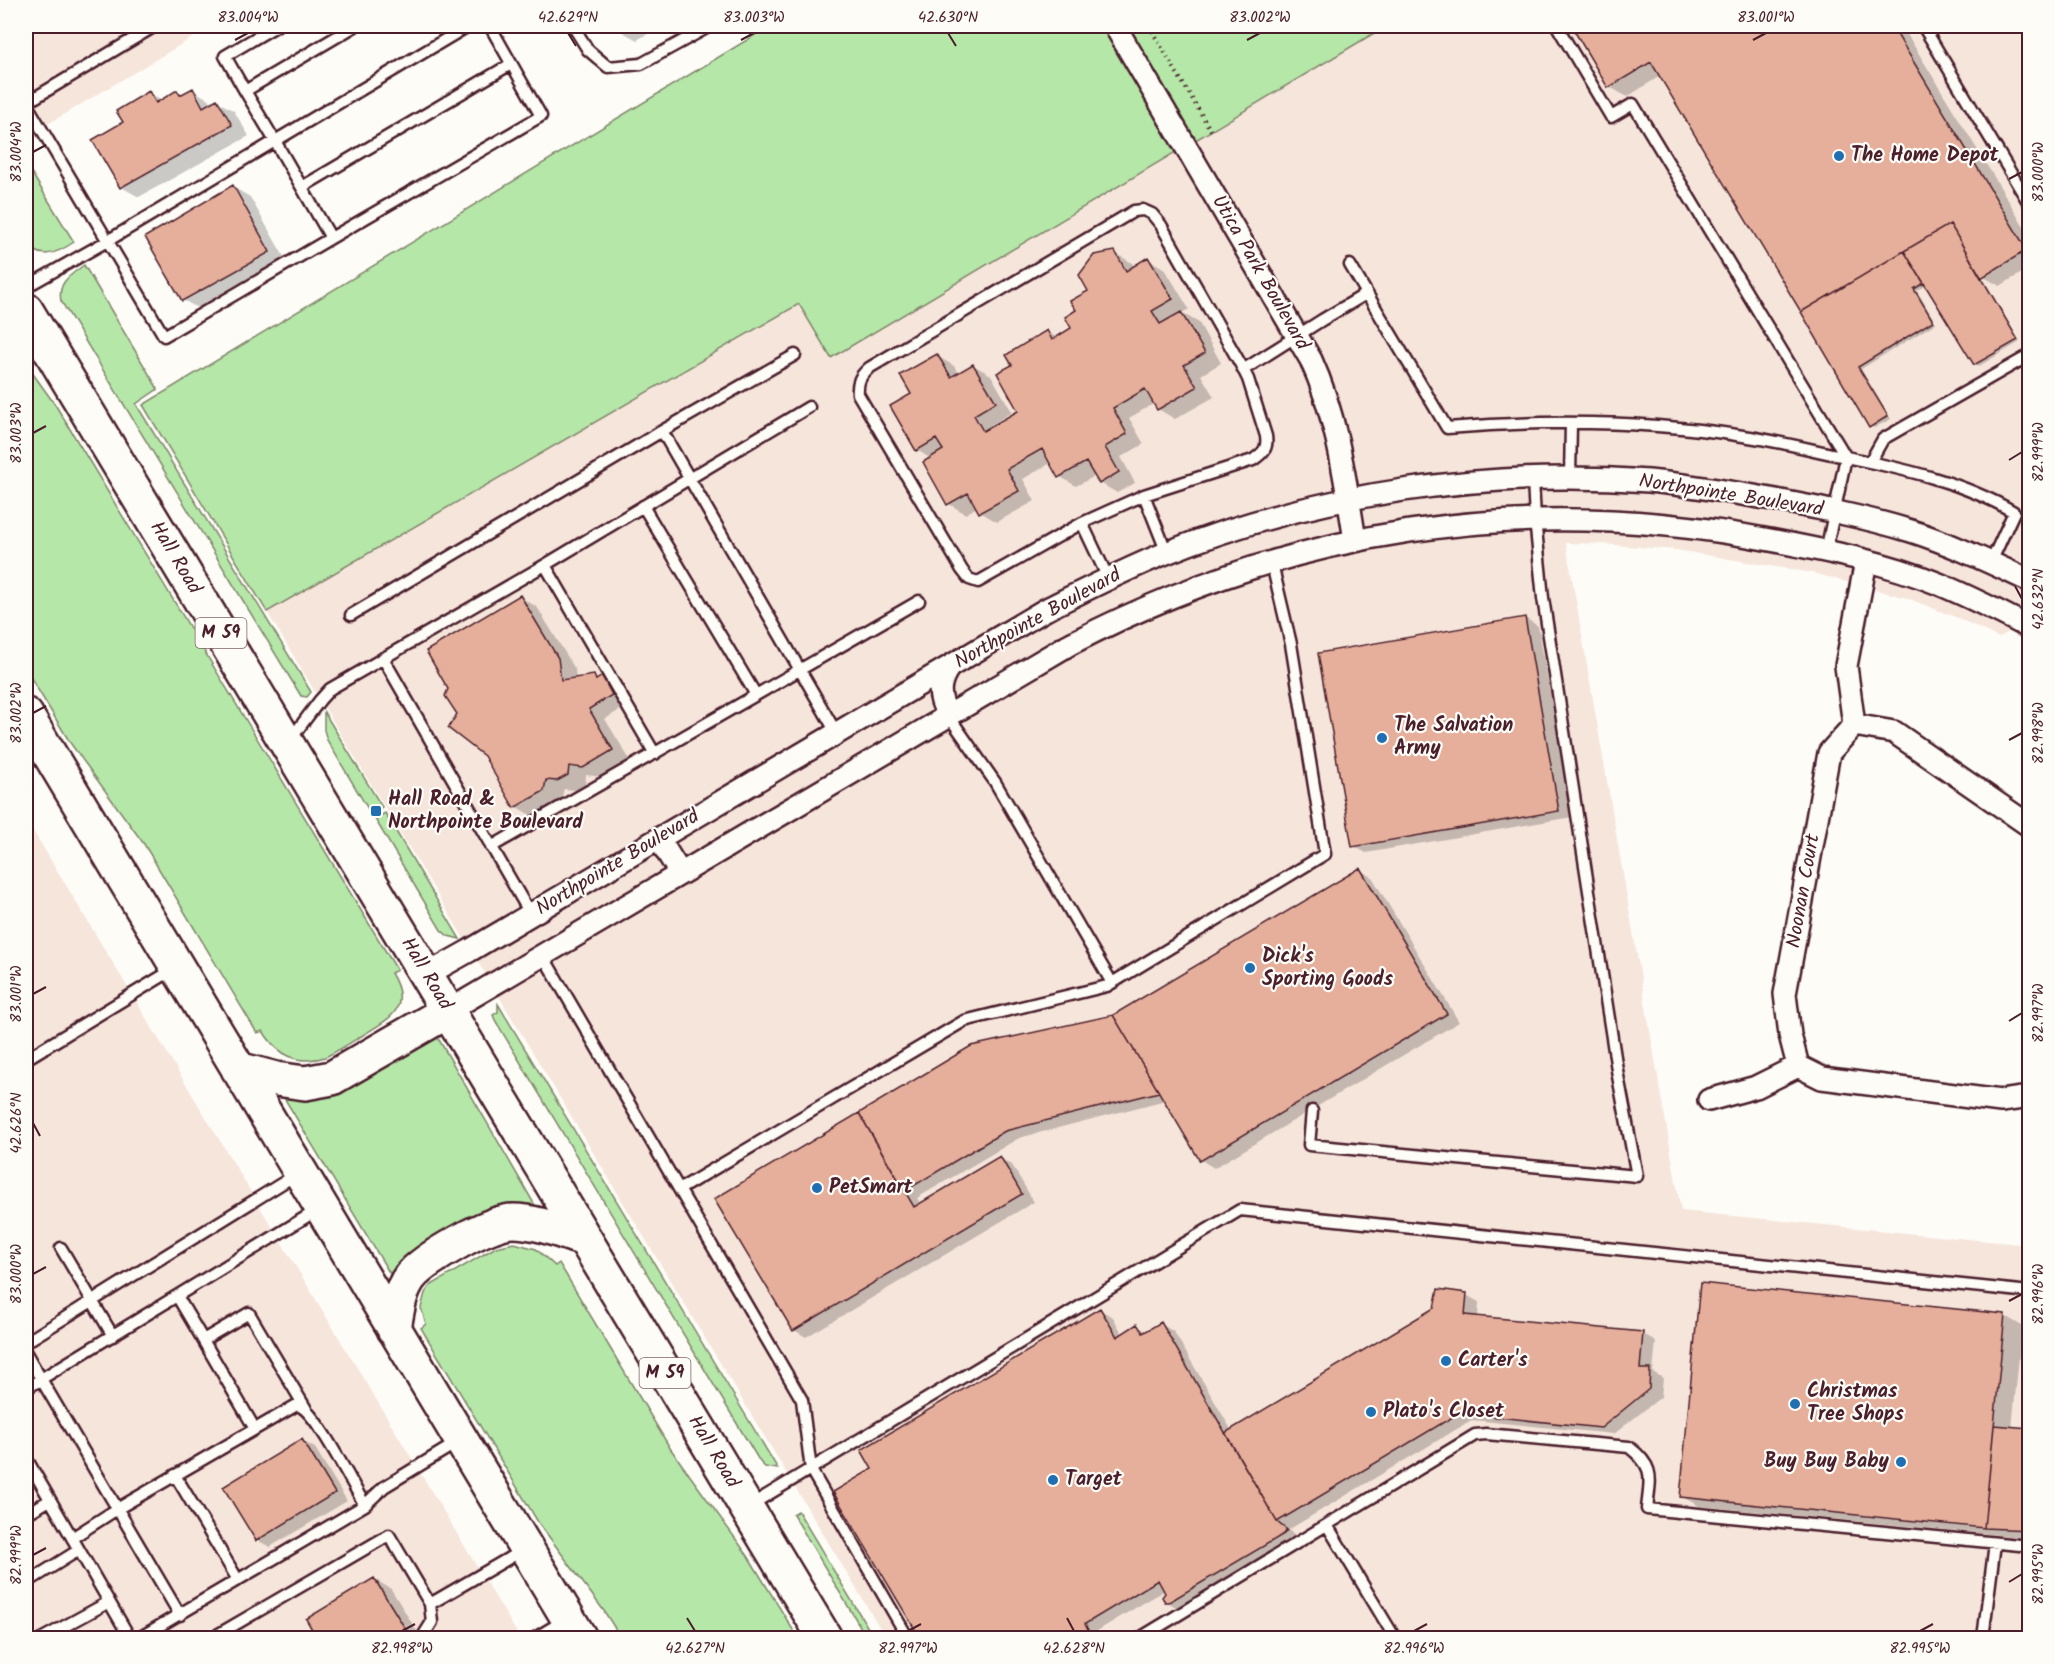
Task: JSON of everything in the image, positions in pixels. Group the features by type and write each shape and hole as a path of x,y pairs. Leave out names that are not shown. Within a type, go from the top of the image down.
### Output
{"highway":[{"name":"Hall Road","path":"26,310 825,1638"},
{"path":"26,715 574,1629"},
{"path":"238,1069 305,1083 326,1079 350,1069 448,1011"},
{"path":"394,1329 400,1299 410,1278 426,1264 483,1229 511,1221 527,1222 584,1239"}],"street":[{"name":"Utica Park Boulevard","path":"1115,26 1311,360 1327,398 1349,500 1355,540"},
{"name":"Northpointe Boulevard","path":"426,975 1045,610 1108,578 1167,553 1249,525 1349,500 1427,487 1533,478 1649,481 1834,511 1913,532 1991,562 2030,581"},
{"name":"Northpointe Boulevard","path":"448,1011 542,953 1070,644 1181,591 1271,560 1355,540 1468,523 1535,519 1601,519 1667,524 1740,534 1866,561 1938,584 2030,628"},
{"path":"1866,561 1846,666 1854,725 1894,732 2030,826"},
{"path":"948,715 942,704 940,686 942,677 949,667"},
{"name":"Noonan Court","path":"1798,1066 1790,1035 1785,994 1829,753 1854,725"},
{"path":"659,839 680,873"},
{"path":"1709,1100 1756,1086 1798,1066 1822,1078 2001,1101 2030,1097"}],"lane":[{"path":"155,26 26,103 164,336 541,116 490,26"},
{"path":"276,26 225,56 331,238"},
{"path":"245,91 355,26"},
{"path":"26,287 468,26"},
{"path":"573,26 588,50 608,66 641,64 710,26"},
{"path":"1557,26 1611,117 1633,104 1846,457 1826,551"},
{"path":"1923,26 2030,205"},
{"path":"302,188 511,64"},
{"path":"1143,210 1152,214 1161,225 1243,370 1267,445 1265,450 1253,460 1144,495 1082,523 978,582 969,579 956,561 858,394 858,383 862,374 869,368 1134,211 1143,210"},
{"path":"1350,265 1447,428 1540,422 1702,431 1743,436 1913,471 1995,500 2014,512 1991,562"},
{"path":"1243,370 1366,294"},
{"path":"351,615 795,355"},
{"path":"1870,462 1883,438 2030,355"},
{"path":"287,743 330,689 545,565 809,407"},
{"path":"1570,478 1571,423"},
{"path":"662,431 837,734"},
{"path":"1312,1111 1309,1145 1637,1176 1618,1076 1543,598 1533,478"},
{"path":"1144,495 1167,553"},
{"path":"643,506 756,695"},
{"path":"1082,523 1108,578"},
{"path":"680,1188 964,1021 1107,986 1325,854 1291,644 1271,560"},
{"path":"545,565 655,754"},
{"path":"491,847 655,754 798,669 919,602"},
{"path":"383,658 531,915"},
{"path":"948,715 995,782 1112,983"},
{"path":"542,953 802,1400 811,1470 908,1638"},
{"path":"26,1059 177,968"},
{"path":"26,1342 300,1173"},
{"path":"26,1389 321,1208"},
{"path":"746,1507 1240,1210 2030,1292"},
{"path":"62,1248 113,1336"},
{"path":"177,1296 255,1429"},
{"path":"203,1341 249,1314 365,1505"},
{"path":"26,1353 180,1615"},
{"path":"72,1538 117,1509 295,1406 300,1405 306,1409"},
{"path":"1140,1638 1475,1435 1486,1434 1629,1447 1644,1458 1650,1473 1647,1509 2030,1546"},
{"path":"140,1638 365,1505 384,1487 461,1440"},
{"path":"26,1458 130,1638"},
{"path":"175,1475 238,1580"},
{"path":"26,1515 50,1500"},
{"path":"1328,1525 1395,1638"},
{"path":"212,1638 388,1535 430,1604 432,1622 422,1638"},
{"path":"1983,1638 1995,1543"},
{"path":"430,1604 525,1548"},
{"path":"26,1582 79,1551"},
{"path":"43,1638 109,1602"},
{"path":"536,1638 574,1629"}],"path":[{"path":"1149,26 1213,134"}],"shaded area":[{"path":"26,26 212,26 26,137"},
{"path":"1383,26 2025,26 2030,34 2029,619 1999,638 1960,619 1907,598 1813,573 1676,550 1566,543 1681,1211 2029,1245 2029,1638 886,1638 267,612 800,304 832,357"},
{"path":"29,824 520,1638 26,1638 26,827"}],"green space":[{"path":"770,26 1386,26 831,358 799,304 267,612 143,405"},
{"path":"26,164 74,242 55,252 42,254 36,252 26,242"},
{"path":"84,265 158,389 136,404 311,692 307,697 301,696 61,301 60,294 63,284"},
{"path":"26,364 56,406 397,970 391,973 399,995 399,1004 395,1011 382,1023 325,1057 297,1059 281,1052 263,1031 257,1033 144,844 71,744 26,670"},
{"path":"324,712 382,807 371,814 327,740 324,730"},
{"path":"385,813 460,939 448,936 441,930 375,819"},
{"path":"498,1004 778,1469 765,1467 760,1462 495,1020 493,1015 498,1012"},
{"path":"435,1036 536,1207 503,1206 477,1214 415,1251 390,1274 283,1096 315,1097 330,1095 346,1089"},
{"path":"514,1243 536,1249 555,1266 559,1263 670,1448 748,1556 798,1638 621,1638 604,1611 538,1522 421,1328 426,1324 421,1308 425,1293 430,1286 496,1247"},
{"path":"798,1511 874,1638 867,1638 793,1514"}],"building":[{"name":"The Home Depot","path":"1573,26 1892,26 2027,250 1981,278 1950,224 1801,312 1651,62 1608,88"},
{"path":"193,88 203,107 217,99 232,125 120,188 92,140 123,122 116,111 149,91 156,103 177,90 180,95"},
{"path":"233,185 270,252 182,301 145,237"},
{"path":"1950,224 2018,340 1974,365 1904,251"},
{"path":"1115,251 1126,271 1148,257 1173,299 1152,311 1160,324 1181,312 1205,353 1184,365 1197,387 1157,410 1145,389 1113,408 1127,434 1105,447 1119,472 1099,484 1086,462 1058,478 1042,449 1007,469 1019,491 979,513 968,493 947,505 923,462 943,450 936,439 916,451 890,406 911,394 900,375 937,354 951,377 973,364 996,402 974,415 983,431 1018,411 997,373 1012,365 1006,355 1047,330 1052,340 1071,328 1065,317 1076,310 1070,301 1088,291 1079,275 1094,255"},
{"path":"1904,251 1924,283 1914,289 1933,321 1858,367 1888,416 1869,428 1801,312"},
{"path":"520,595 558,658 561,680 594,675 596,680 602,676 612,695 589,709 613,750 583,768 569,766 568,775 557,781 546,780 544,791 514,808 484,756 448,728 457,714 445,696 448,689 426,651"},
{"path":"1525,617 1559,811 1352,847 1318,653"},
{"path":"1360,868 1447,1014 1200,1161 1113,1015"},
{"path":"1113,1015 1159,1092 1005,1131 905,1191 859,1113 971,1046"},
{"path":"859,1113 914,1207 1000,1156 1022,1194 793,1331 714,1199"},
{"path":"1700,1283 2005,1314 1984,1528 1680,1497"},
{"path":"1438,1289 1467,1293 1465,1315 1643,1332 1640,1369 1650,1369 1649,1389 1601,1428 1459,1413 1277,1522 1225,1433 1434,1308"},
{"name":"Target","path":"1100,1308 1117,1337 1137,1324 1143,1333 1161,1322 1277,1522 1287,1530 1284,1534 1169,1602 1165,1602 1162,1597 1165,1593 1158,1580 1085,1624 1092,1638 920,1638 833,1492 872,1469 861,1450"},
{"path":"1994,1425 2030,1428 2030,1530 1984,1528"},
{"path":"302,1439 335,1493 256,1541 223,1487"},
{"path":"374,1578 411,1638 317,1638 306,1619"}],"place":[{"name":"The Home Depot","path":"1839,156"},
{"name":"The Salvation Army","path":"1382,738"},
{"name":"Hall Road & Northpointe Boulevard","path":"376,811"},
{"name":"Dick's Sporting Goods","path":"1250,968"},
{"name":"PetSmart","path":"817,1188"},
{"name":"Carter's","path":"1446,1361"},
{"name":"Christmas Tree Shops","path":"1795,1404"},
{"name":"Plato's Closet","path":"1371,1412"},
{"name":"Buy Buy Baby","path":"1901,1462"},
{"name":"Target","path":"1053,1480"}]}
